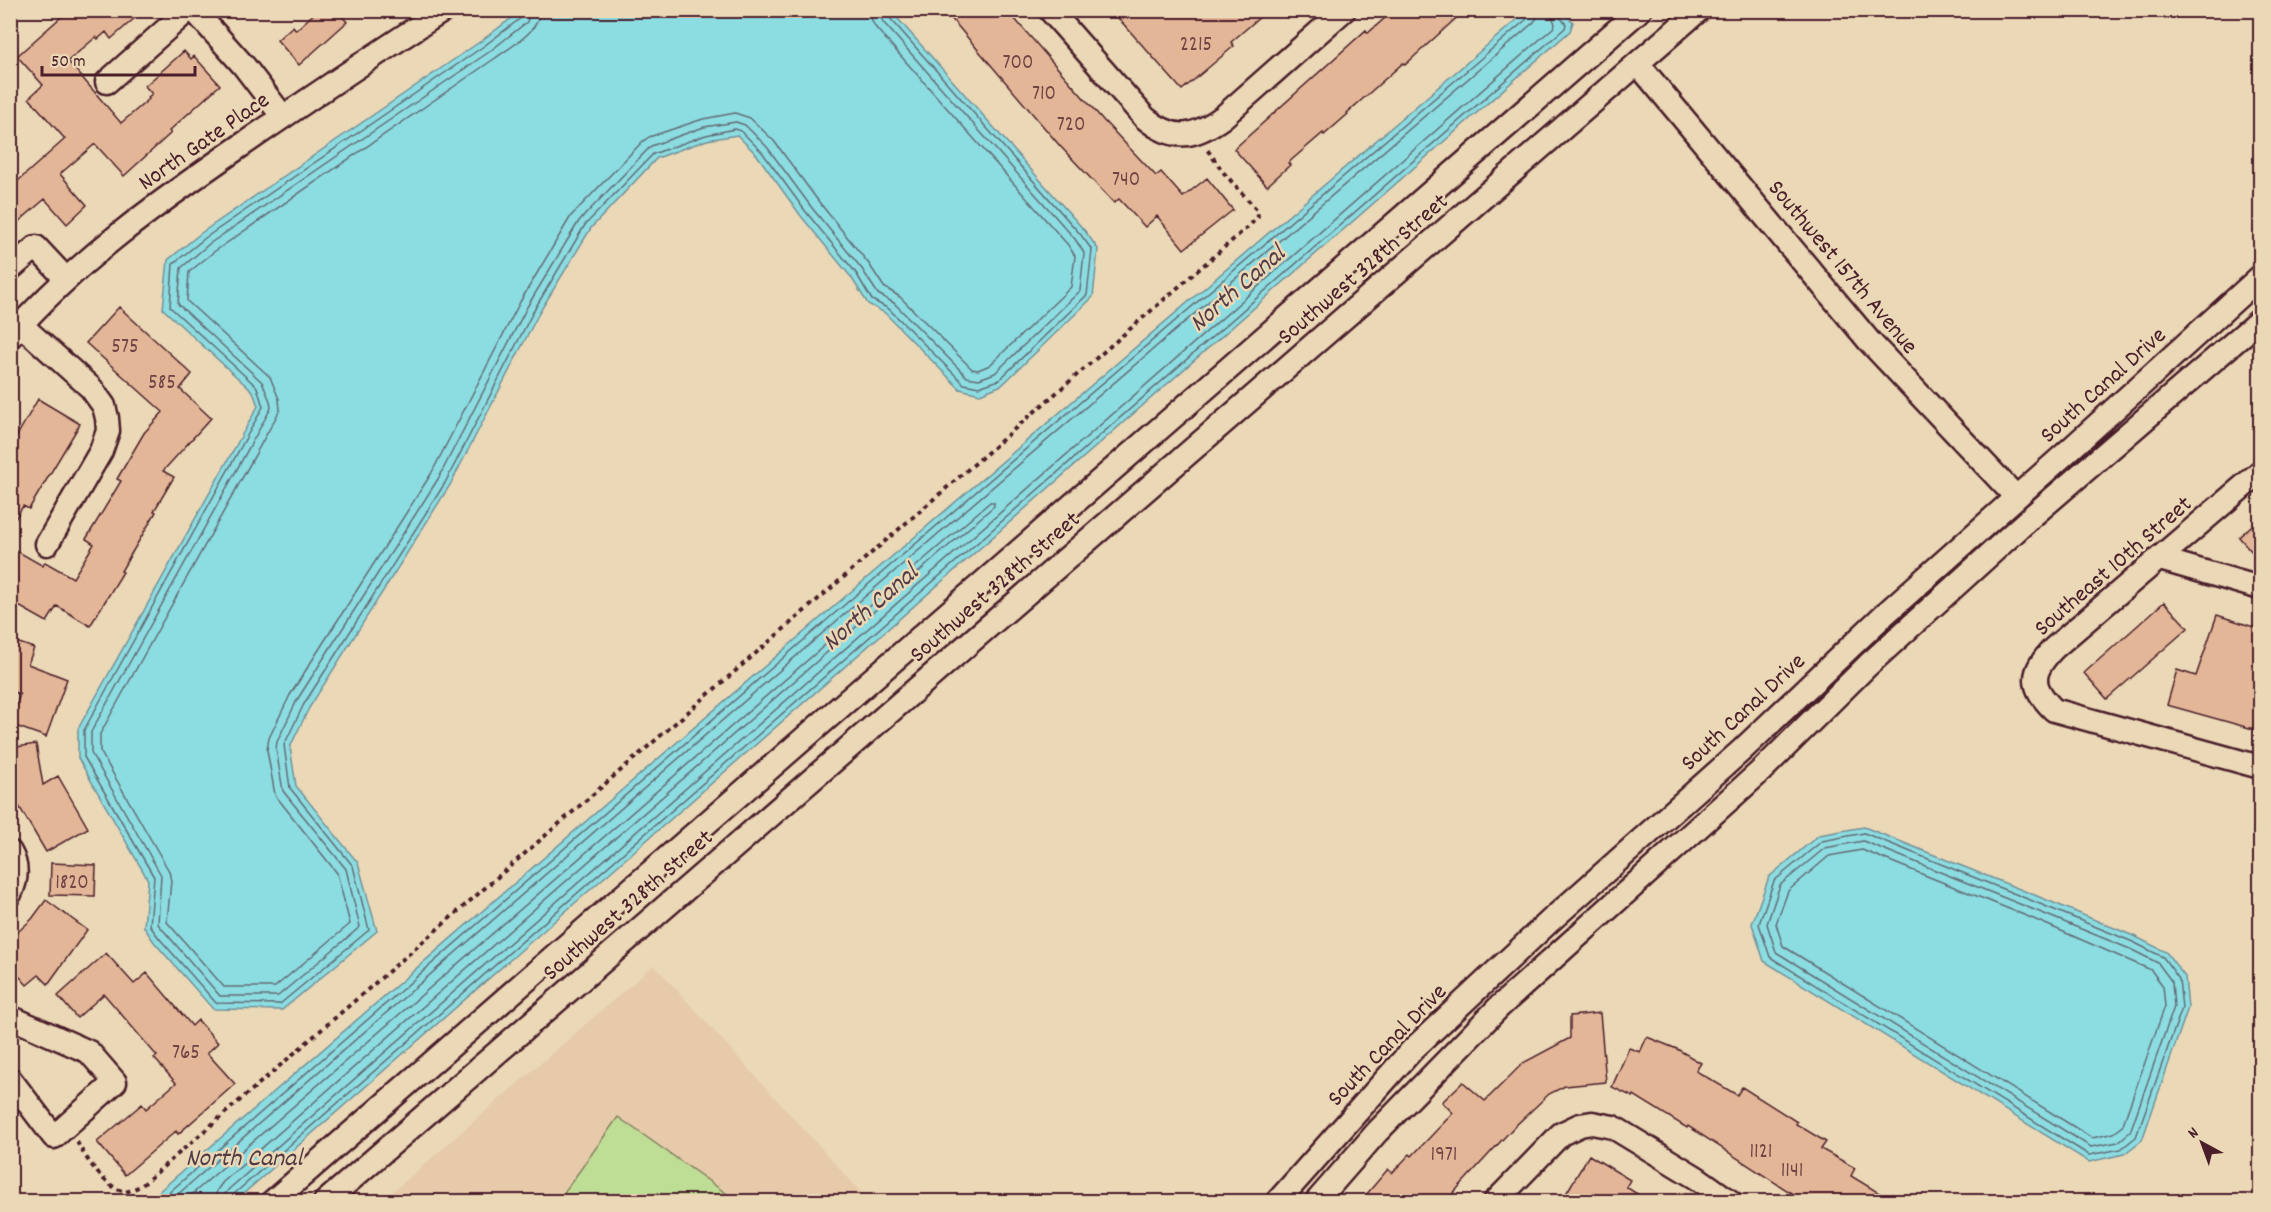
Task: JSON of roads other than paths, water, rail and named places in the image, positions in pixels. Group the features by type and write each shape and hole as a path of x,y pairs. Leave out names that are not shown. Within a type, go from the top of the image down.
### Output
{"street":[{"path":"107,82 188,10"},
{"path":"194,10 244,66 283,117"},
{"name":"North Gate Place","path":"16,331 66,279 148,211 283,117 444,10"},
{"path":"1050,10 1145,118 1162,130 1178,135 1191,133 1223,117 1344,10"},
{"name":"Southwest 328th Street","path":"272,1202 1640,10"},
{"name":"Southwest 328th Street","path":"325,1202 1699,10"},
{"name":"Southwest 157th Avenue","path":"1638,64 1869,341 2016,497"},
{"path":"10,269 36,247 66,279"},
{"name":"South Canal Drive","path":"1277,1202 1412,1050 1550,921 1742,750 1885,614 2260,277"},
{"path":"1316,1202 1377,1132 1499,1007 1762,770 1868,665 2030,518 2260,320"},
{"path":"16,331 91,388 105,405 107,418 108,431 101,451 47,544"},
{"name":"Southeast 10th Street","path":"2260,472 2160,560 2054,648 2040,662 2036,675 2040,697 2054,710 2260,767"},
{"path":"2160,560 2260,588"},
{"path":"10,852 16,870 15,885 10,894"},
{"path":"10,1017 89,1052 115,1082 54,1137 10,1079"},
{"path":"1495,1202 1561,1134 1580,1125 1592,1124 1612,1128 1697,1178 1731,1202"}],"water":[{"path":"521,11 891,11 1085,231 1098,249 1093,297 1002,385 980,394 960,389 885,313 868,304 851,277 801,216 757,155 737,135 707,140 657,158 591,228 539,313 450,485 309,708 290,747 296,786 358,863 377,931 282,1010 213,1009 154,942 144,927 148,880 78,758 78,729 258,406 253,392 163,309 168,260 201,233 481,41"},
{"name":"North Canal","path":"1527,11 1562,11 1573,22 1570,31 235,1201 148,1201 825,614"},
{"path":"1864,827 2037,896 2136,937 2166,952 2185,977 2188,1008 2142,1140 2124,1154 2089,1162 1764,961 1752,924 1769,877 1819,835"}]}
